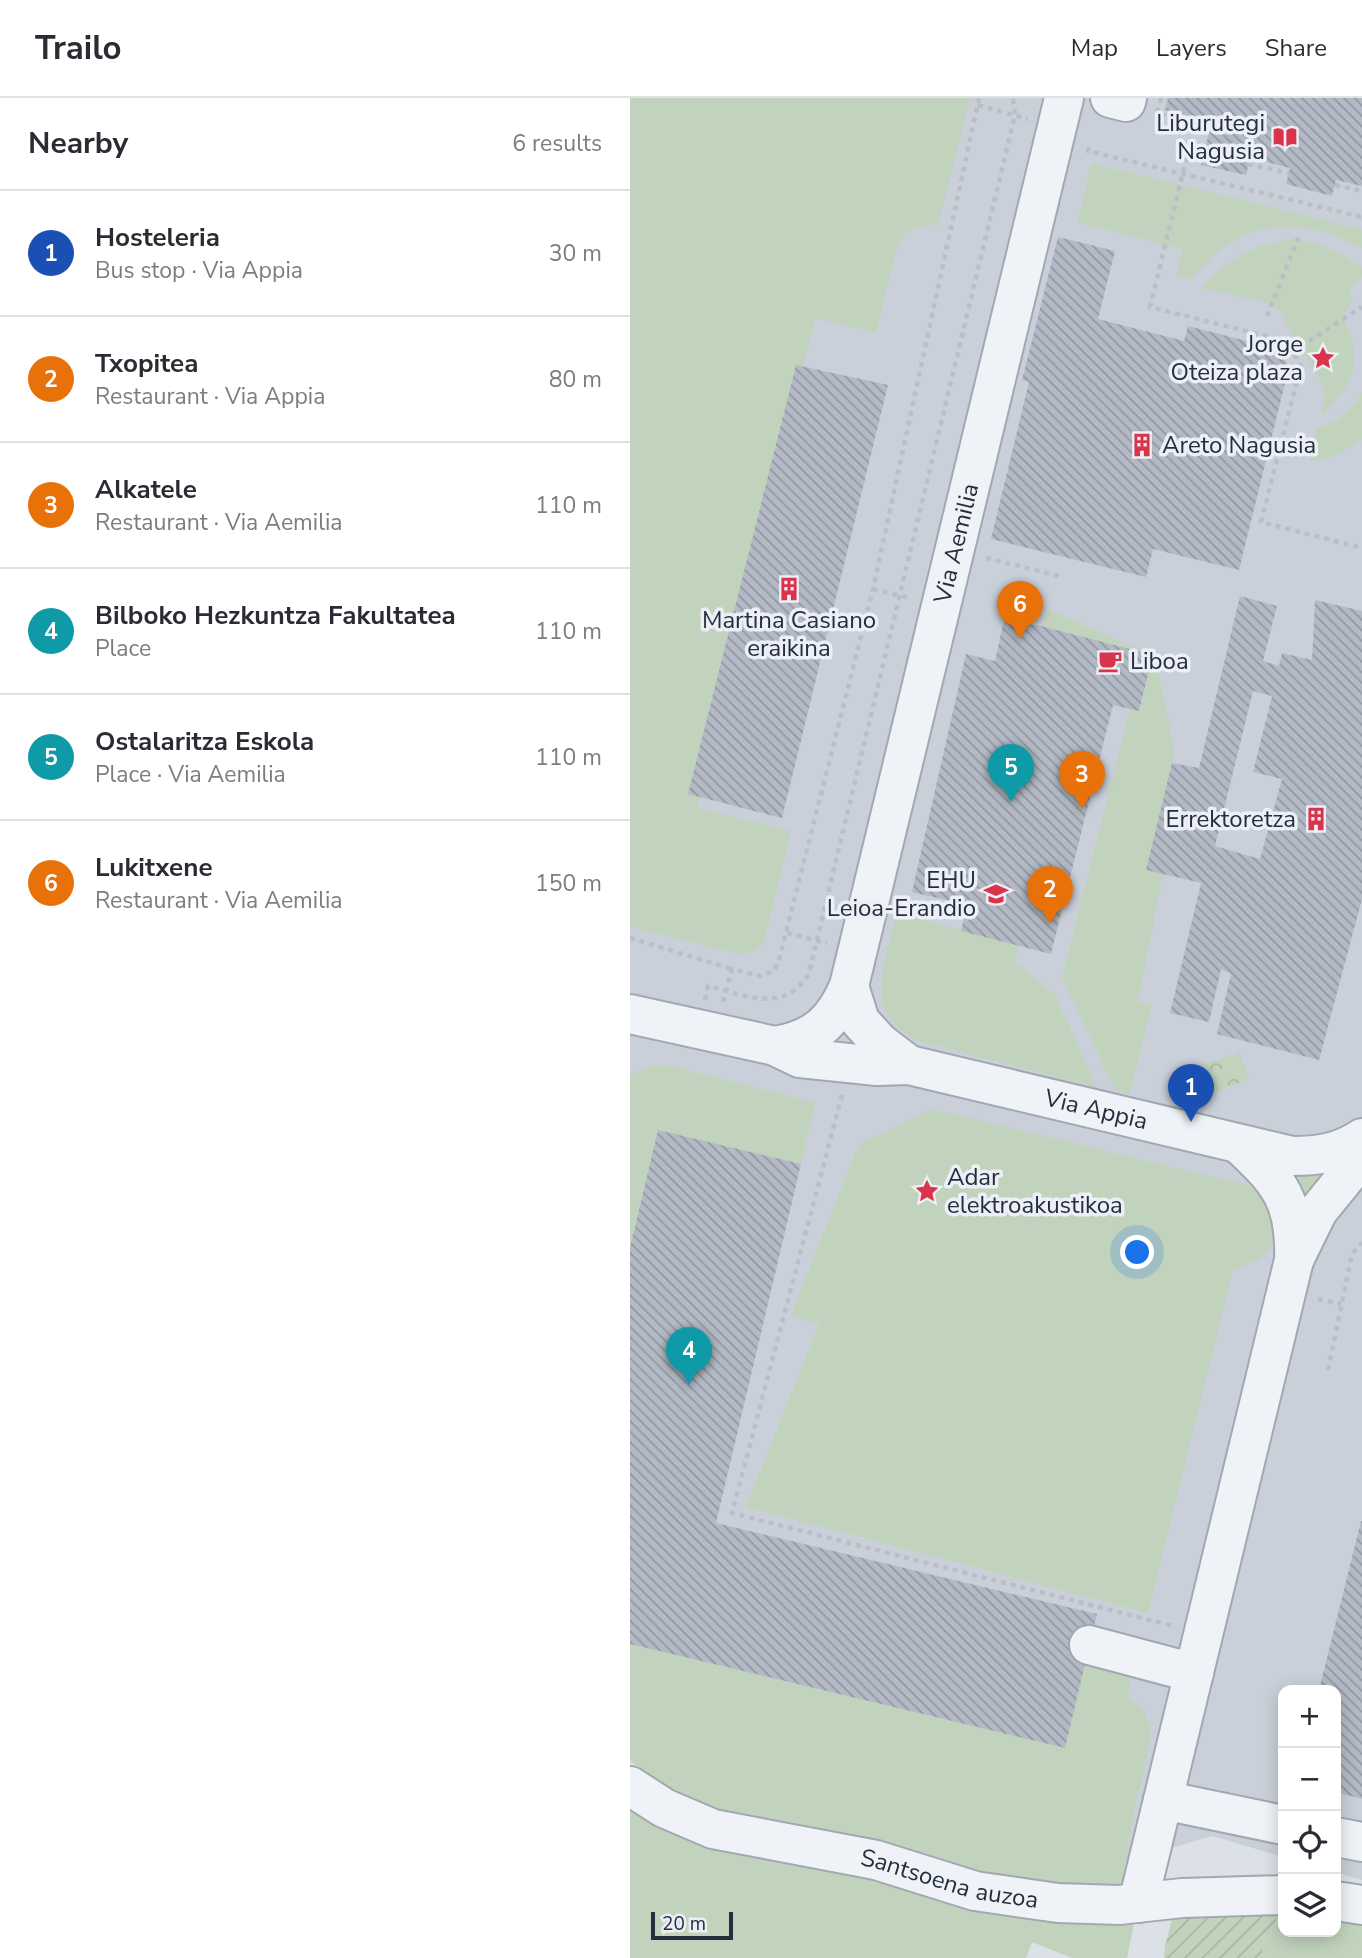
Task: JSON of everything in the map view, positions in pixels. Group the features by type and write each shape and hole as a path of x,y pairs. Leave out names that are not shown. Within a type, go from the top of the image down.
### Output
{"street":[{"name":"Via Aemilia","path":"775,1046 812,1034 826,1024 839,1010 849,986 1064,98"},
{"path":"1110,98 1126,102 1127,98"},
{"path":"849,986 860,1021 880,1043 909,1065"},
{"path":"630,1014 775,1046 800,1058 877,1066 909,1065"},
{"name":"Via Appia","path":"909,1065 1292,1156 1326,1155 1342,1150 1362,1138"},
{"path":"1240,1145 1264,1167 1282,1192 1295,1232 1294,1260"},
{"path":"1138,1903 1163,1800 1179,1669 1294,1260 1318,1211 1362,1157"},
{"path":"1089,1645 1179,1669"},
{"name":"Santsoena auzoa","path":"630,1786 664,1808 713,1829 876,1860 975,1891 1058,1903 1138,1903 1182,1898 1278,1895"},
{"path":"1163,1800 1278,1824"},
{"path":"1341,1838 1362,1842"},
{"path":"1341,1902 1362,1905"}],"path":[{"path":"630,938 760,976 774,971 778,966 873,589 979,98"},
{"path":"706,1031 708,986 767,1000 778,999 802,985 809,973 1015,115 1013,98"},
{"path":"1161,98 1157,113 1195,123 1150,307 1286,341 1301,365 1261,522 1362,548"},
{"path":"978,105 1034,120"},
{"path":"1089,143 1088,150 1362,217"},
{"path":"1189,149 1204,152"},
{"path":"1248,163 1289,173"},
{"path":"1335,185 1362,191"},
{"path":"1267,316 1300,233"},
{"path":"1292,352 1360,308"},
{"path":"873,589 918,600"},
{"path":"787,933 830,944"},
{"path":"706,1031 726,990 732,969"},
{"path":"855,1096 842,1094 732,1513 1174,1626"},
{"path":"1328,1370 1352,1254 1362,1242"},
{"path":"1177,1613 1174,1626 1179,1669"}],"shaded area":[{"name":"EHU Leioa-Erandio","path":"630,98 1362,98 1362,1880 1341,1874 1341,1685 1278,1685 1278,1856 1212,1836 1121,1863 630,1745"}],"green space":[{"path":"630,98 970,98 938,225 914,228 897,246 876,333 815,318 697,808 791,831 765,940 755,951 745,954 630,927"},
{"path":"1091,163 1362,229 1362,248 1315,230 1270,228 1248,233 1228,244 1209,259 1192,280 1176,275 1182,249 1077,222"},
{"path":"1293,239 1329,249 1362,268 1362,278 1348,291 1353,299 1345,317 1353,345 1351,376 1342,393 1320,416 1326,392 1276,305 1202,288 1220,269 1242,254 1267,244"},
{"path":"1362,392 1362,440 1337,455 1310,462 1315,429 1342,416"},
{"path":"1049,610 1153,655 1041,626"},
{"path":"1153,655 1175,753 1163,874 1138,1001 1152,1005 1129,1095 1115,1090 1062,977 1130,709 1140,711"},
{"path":"897,913 1019,946 1015,963 1055,994 1096,1087 921,1042 902,1030 889,1017 881,986"},
{"path":"1240,1053 1249,1079 1201,1098 1188,1067"},
{"path":"667,1065 816,1103 801,1164 658,1130 630,1248 630,1075 649,1067"},
{"path":"932,1109 1250,1186 1268,1200 1273,1226 1271,1245 1259,1258 1233,1269 1148,1613 746,1507 819,1324 791,1315 859,1144"},
{"path":"1325,1171 1308,1216 1290,1172"},
{"path":"630,1644 1064,1748 1085,1661 1133,1673 1127,1697 1143,1708 1151,1739 1133,1815 1122,1885 1113,1888 1018,1885 849,1835 749,1818 688,1800 630,1761"},
{"path":"630,1808 1135,1919 1127,1958 1072,1958 1032,1942 1026,1958 630,1958"},
{"path":"1278,1911 1259,1958 1164,1958 1173,1915"},
{"path":"1278,1915 1278,1937 1341,1937 1341,1917 1362,1921 1362,1958 1259,1958"}],"building":[{"name":"Liburutegi Nagusia","path":"1168,98 1362,98 1362,186 1336,180 1332,196 1286,184 1290,168 1250,158 1246,175 1201,165 1212,121 1165,110"},
{"name":"Areto Nagusia","path":"1058,237 1115,251 1098,319 1184,341 1188,326 1278,349 1289,367 1239,570 1153,549 1146,577 991,539 1029,382 1022,380"},
{"name":"Martina Casiano eraikina","path":"796,365 888,385 782,818 688,794"},
{"name":"Errektoretza","path":"1240,596 1277,606 1263,661 1279,666 1282,653 1312,660 1315,600 1362,611 1362,899 1319,1060 1217,1034 1231,974 1221,969 1209,1022 1170,1013 1201,883 1146,870 1172,763 1199,768","holes":["1253,691 1272,696 1253,772 1282,779 1260,859 1215,846"]},
{"path":"1004,620 1041,626 1153,655 1139,711 1113,705 1051,954 961,931 967,905 912,892 966,654 995,661"},
{"path":"658,1130 801,1164 716,1523 1097,1614 1065,1748 630,1644 630,1248"},
{"path":"1362,1521 1362,1799 1341,1793 1341,1685 1320,1685"}],"place":[{"name":"Liburutegi Nagusia","path":"1285,137"},
{"name":"Jorge Oteiza plaza","path":"1323,358"},
{"name":"Areto Nagusia","path":"1142,445"},
{"name":"Martina Casiano eraikina","path":"789,589"},
{"name":"Lukitxene","path":"1020,639"},
{"name":"Liboa","path":"1110,661"},
{"name":"Ostalaritza Eskola","path":"1011,802"},
{"name":"Alkatele","path":"1082,809"},
{"name":"Errektoretza","path":"1316,819"},
{"name":"EHU Leioa-Erandio","path":"996,894"},
{"name":"Txopitea","path":"1050,924"},
{"name":"Hosteleria","path":"1191,1122"},
{"name":"Adar elektroakustikoa","path":"927,1191"},
{"name":"Bilboko Hezkuntza Fakultatea","path":"689,1385"}]}
